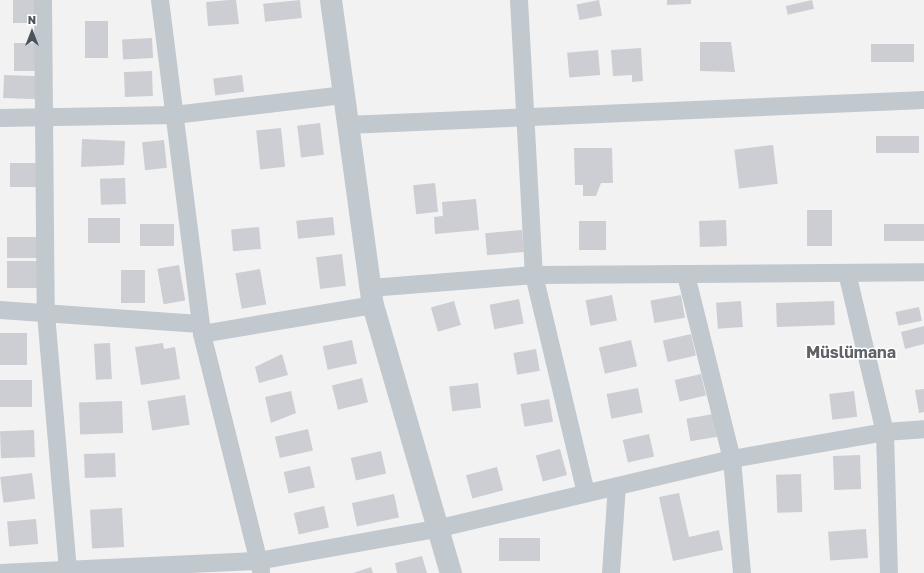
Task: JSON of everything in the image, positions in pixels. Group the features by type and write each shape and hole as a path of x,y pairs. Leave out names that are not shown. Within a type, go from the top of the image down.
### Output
{"street":[{"path":"43,0 46,119 46,314 68,569"},
{"path":"160,0 201,329 260,567"},
{"path":"331,0 371,296 436,529 451,573"},
{"path":"519,0 534,275 586,494"},
{"path":"0,118 46,119 174,115 343,95"},
{"path":"347,125 924,100"},
{"path":"0,310 201,329 371,296 534,275 924,272"},
{"path":"847,273 885,432 889,573"},
{"path":"686,275 732,459 742,573"},
{"path":"0,573 68,569 260,567 436,529 732,459 885,432 924,429"},
{"path":"611,573 617,486"}],"building":[{"path":"13,0 36,0 36,23 13,23"},
{"path":"236,0 239,24 208,26 206,2"},
{"path":"300,0 302,18 265,22 263,4"},
{"path":"599,0 602,16 579,20 576,4"},
{"path":"667,0 691,0 691,4 667,5"},
{"path":"812,0 814,9 788,15 786,6"},
{"path":"85,21 108,21 108,58 85,58"},
{"path":"152,38 153,58 123,60 122,40"},
{"path":"700,42 731,42 735,72 700,71"},
{"path":"14,43 41,43 41,71 14,71"},
{"path":"871,44 914,44 914,62 871,62"},
{"path":"641,48 643,81 632,82 632,75 613,76 611,50"},
{"path":"598,50 600,75 569,78 567,53"},
{"path":"152,71 153,96 125,97 124,72"},
{"path":"4,75 40,76 39,99 3,98"},
{"path":"242,75 244,92 215,95 213,79"},
{"path":"320,123 324,155 301,158 297,126"},
{"path":"281,128 285,167 260,169 256,131"},
{"path":"876,136 919,136 919,153 876,153"},
{"path":"82,139 125,141 124,165 81,167"},
{"path":"164,140 167,168 145,170 142,142"},
{"path":"773,145 778,184 739,188 734,150"},
{"path":"574,148 612,148 613,183 601,183 596,196 583,196 583,185 575,185"},
{"path":"10,163 39,163 39,187 10,187"},
{"path":"125,178 126,204 101,205 100,179"},
{"path":"435,183 438,212 416,214 413,185"},
{"path":"476,199 479,230 435,234 434,217 443,216 442,202"},
{"path":"807,210 832,210 832,246 807,246"},
{"path":"333,217 335,235 298,239 296,221"},
{"path":"88,218 120,218 120,243 88,243"},
{"path":"726,220 727,246 700,247 699,221"},
{"path":"579,221 606,221 606,250 579,250"},
{"path":"140,224 174,224 174,246 140,246"},
{"path":"884,224 924,224 924,241 884,241"},
{"path":"259,227 261,249 233,251 231,229"},
{"path":"522,230 524,252 487,255 485,233"},
{"path":"7,237 38,237 38,258 7,258"},
{"path":"342,254 346,286 320,289 316,257"},
{"path":"7,261 39,261 39,288 7,288"},
{"path":"179,265 185,300 164,304 157,269"},
{"path":"260,269 266,304 242,309 235,273"},
{"path":"121,270 145,270 145,303 121,303"},
{"path":"612,295 617,321 590,326 585,300"},
{"path":"681,295 685,318 654,323 650,300"},
{"path":"519,299 524,324 494,329 490,305"},
{"path":"454,301 461,325 438,332 431,308"},
{"path":"741,301 743,327 718,329 716,303"},
{"path":"834,301 835,325 777,327 776,303"},
{"path":"919,307 922,321 898,326 896,312"},
{"path":"924,326 924,344 905,349 901,332"},
{"path":"0,333 27,333 27,365 0,365"},
{"path":"691,334 696,355 668,362 663,341"},
{"path":"352,340 357,363 328,370 323,346"},
{"path":"631,340 637,366 605,374 599,347"},
{"path":"110,343 112,379 96,380 94,344"},
{"path":"163,343 164,349 175,347 180,379 141,385 135,347"},
{"path":"536,349 540,371 517,375 513,353"},
{"path":"282,354 288,375 259,383 255,367"},
{"path":"701,374 706,395 680,402 675,380"},
{"path":"362,378 368,402 338,410 332,385"},
{"path":"0,380 32,380 32,407 0,407"},
{"path":"478,383 481,408 452,411 449,387"},
{"path":"638,388 643,413 611,419 607,394"},
{"path":"924,389 924,412 919,413 915,390"},
{"path":"291,391 296,413 271,423 265,397"},
{"path":"854,391 857,417 832,420 829,394"},
{"path":"185,395 190,425 152,431 147,401"},
{"path":"549,399 553,422 524,427 520,404"},
{"path":"122,401 123,433 80,434 79,403"},
{"path":"713,414 717,437 690,441 686,419"},
{"path":"308,429 313,450 280,458 275,437"},
{"path":"34,430 35,457 1,458 0,431"},
{"path":"649,434 654,456 628,462 623,440"},
{"path":"560,449 567,475 543,482 536,455"},
{"path":"381,451 386,473 356,480 351,458"},
{"path":"115,453 116,477 85,478 84,454"},
{"path":"860,455 861,489 834,490 833,456"},
{"path":"310,466 315,487 289,494 284,472"},
{"path":"497,467 503,490 472,498 466,475"},
{"path":"32,473 35,499 3,503 0,477"},
{"path":"801,474 802,512 777,513 776,475"},
{"path":"679,493 689,537 719,530 723,550 673,561 659,497"},
{"path":"394,494 399,517 357,526 352,503"},
{"path":"324,506 329,527 299,534 294,513"},
{"path":"122,508 124,547 92,549 90,510"},
{"path":"36,519 38,544 9,546 7,522"},
{"path":"866,529 868,558 830,561 828,532"},
{"path":"499,538 540,538 540,561 499,561"},
{"path":"422,556 427,573 397,573 395,563"},
{"path":"371,567 373,573 353,573"}],"district":[{"name":"Müslümana","path":"851,352"}]}
